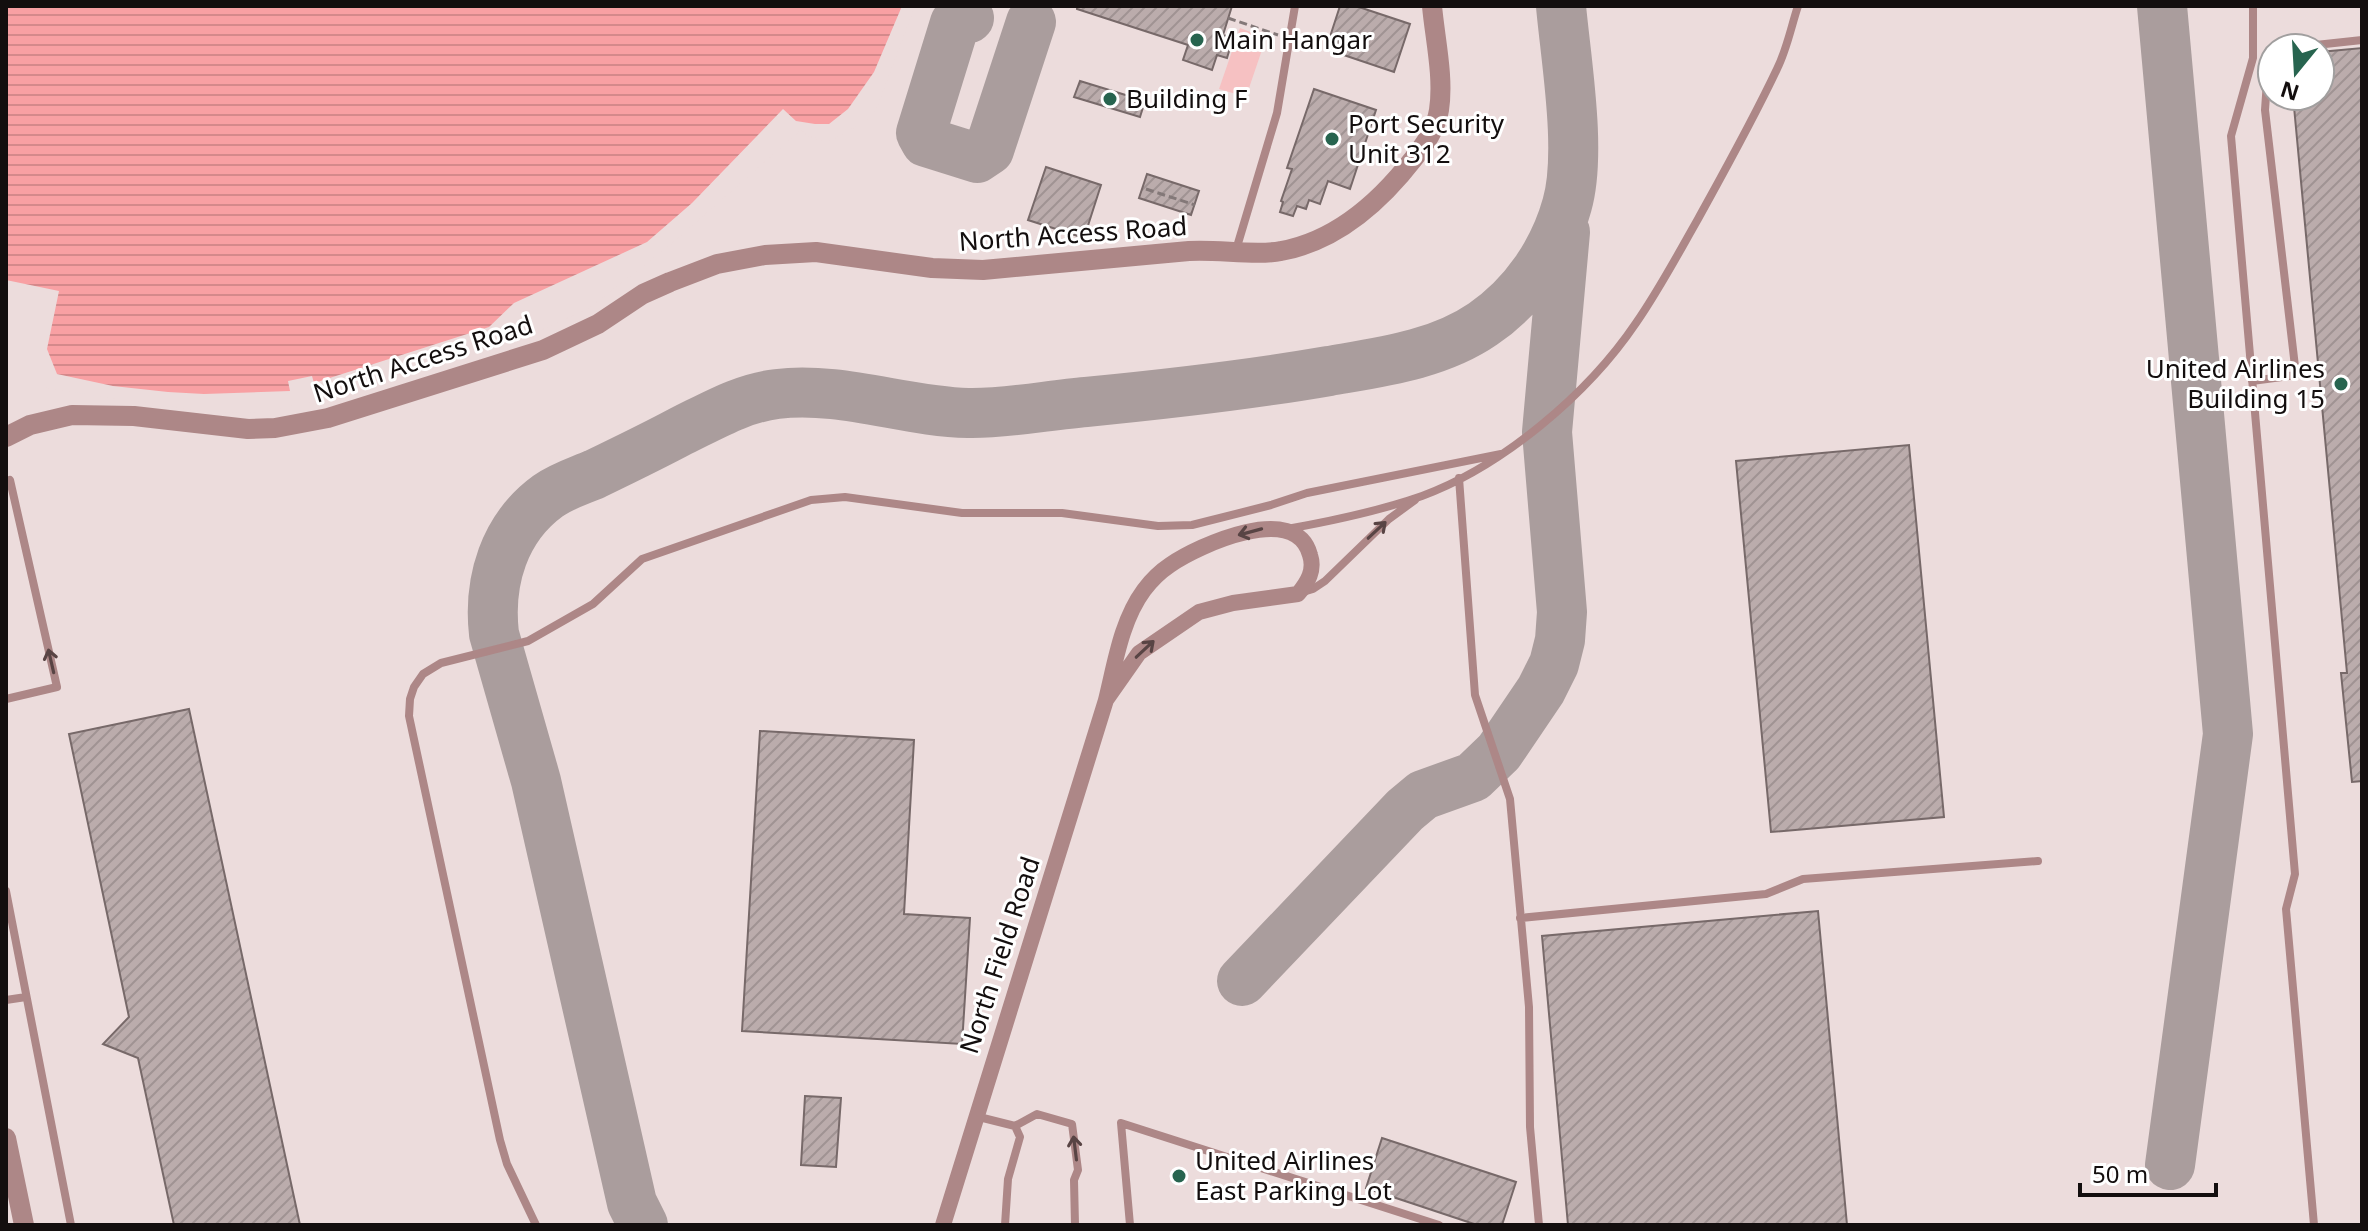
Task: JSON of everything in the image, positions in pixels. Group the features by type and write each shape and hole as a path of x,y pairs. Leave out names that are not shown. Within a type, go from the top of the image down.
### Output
{"street":[{"name":"North Access Road","path":"6,437 30,425 72,415 134,416 248,429 275,428 328,418 543,350 598,324 643,294 670,282 717,264 765,255 816,252 970,271 1189,251 1277,252 1329,235 1378,199 1409,165 1433,130 1440,97 1432,6"},
{"name":"North Field Road","path":"943,1225 1106,700 1124,629 1143,591 1169,566 1199,548 1259,529 1286,529"},
{"path":"1286,529 1303,540 1312,559 1310,576 1298,594"},
{"name":"North Field Road","path":"1106,700 1139,653 1199,612 1233,603 1298,594"},
{"path":"6,1138 24,1225"}],"lane":[{"path":"1236,250 1277,113 1295,6"},
{"path":"1286,529 1337,520 1423,495 1459,478 1501,454 1568,400 1602,367 1635,326 1700,214 1778,67 1798,6"},
{"path":"2253,6 2253,58 2231,136 2295,874 2286,909 2314,1225"},
{"path":"2336,43 2362,40"},
{"path":"2252,381 2296,375 2265,112"},
{"path":"536,1225 507,1164 500,1140 409,716 414,687 423,674 453,658 528,641 593,604 642,559 811,500 845,497 962,513 1062,513 1158,526 1192,525 1307,493 1501,454"},
{"path":"1459,478 1475,695 1510,799 1529,1007 1530,1127 1539,1225"},
{"path":"6,484 10,480 57,687 6,699"},
{"path":"1298,594 1325,581 1389,519 1423,495"},
{"path":"1520,918 1766,894 1803,879 2038,861"},
{"path":"6,891 71,1225"},
{"path":"6,1000 26,997"},
{"path":"975,1116 1015,1126 1037,1114 1072,1124 1078,1170 1074,1180 1075,1225"},
{"path":"1130,1225 1121,1123 1439,1225"},
{"path":"1005,1225 1008,1179 1020,1137 1015,1126"}],"path":[{"path":"1228,18 1290,39"},
{"path":"1146,189 1195,205"}],"shaded area":[{"path":"6,6 911,6 873,108 832,136 801,125 587,305 257,409 40,383 43,368 6,361"},
{"path":"1240,28 1266,38 1246,97 1219,89"}],"pier":[{"path":"902,6 915,6 876,110 866,121 832,140 819,141 801,130 669,246 589,308 535,333 315,401 257,413 206,412 40,387 36,383 39,371 6,365 6,280 59,291 47,349 57,374 113,386 168,392 290,391 288,381 312,376 314,383 489,327 514,303 647,242 692,203 783,109 796,121 829,124 848,109 874,72"}],"building":[{"name":"Main Hangar","path":"1077,6 1232,6 1223,35 1233,38 1227,58 1217,55 1212,70 1183,60 1188,45 1077,9"},
{"path":"1340,6 1356,6 1410,24 1394,72 1326,49"},
{"name":"United Airlines Building 15","path":"2362,48 2362,781 2352,782 2341,673 2347,673 2294,112 2336,112 2336,50"},
{"name":"Building F","path":"1080,81 1145,101 1140,117 1074,97"},
{"name":"Port Security Unit 312","path":"1314,89 1376,110 1350,189 1328,181 1320,204 1309,200 1306,209 1297,206 1293,216 1280,212 1281,201 1292,169 1287,168"},
{"path":"1046,167 1101,185 1084,238 1028,220"},
{"path":"1147,174 1199,191 1191,215 1139,198"},
{"path":"1909,445 1944,817 1771,832 1736,461"},
{"path":"189,709 300,1225 174,1225 138,1058 103,1044 129,1017 69,734"},
{"path":"760,731 914,740 904,914 970,918 962,1044 742,1031"},
{"path":"1818,911 1847,1225 1568,1225 1542,936"},
{"path":"805,1096 841,1098 836,1167 801,1165"},
{"path":"1382,1138 1516,1182 1502,1225 1477,1225 1366,1188"}],"taxiway":[{"path":"643,1225 632,1203 536,781 494,634 497,575 502,557 520,524 533,509 559,489 728,408 764,396 825,393 945,412 997,412 1208,389 1329,371 1409,356 1466,335 1498,313 1536,272 1554,239 1567,205 1573,134 1561,6"},
{"path":"2162,6 2228,734 2170,1165"},
{"path":"969,18 955,23 921,133 926,142 977,158 989,150 1031,22"},
{"path":"1242,981 1405,810 1423,795 1473,777 1499,752 1541,690 1554,664 1562,612 1547,432 1565,232"}],"place":[{"name":"Main Hangar","path":"1197,40"},
{"name":"Building F","path":"1110,99"},
{"name":"Port Security Unit 312","path":"1332,139"},
{"name":"United Airlines Building 15","path":"2341,384"},
{"name":"United Airlines East Parking Lot","path":"1179,1176"}]}
